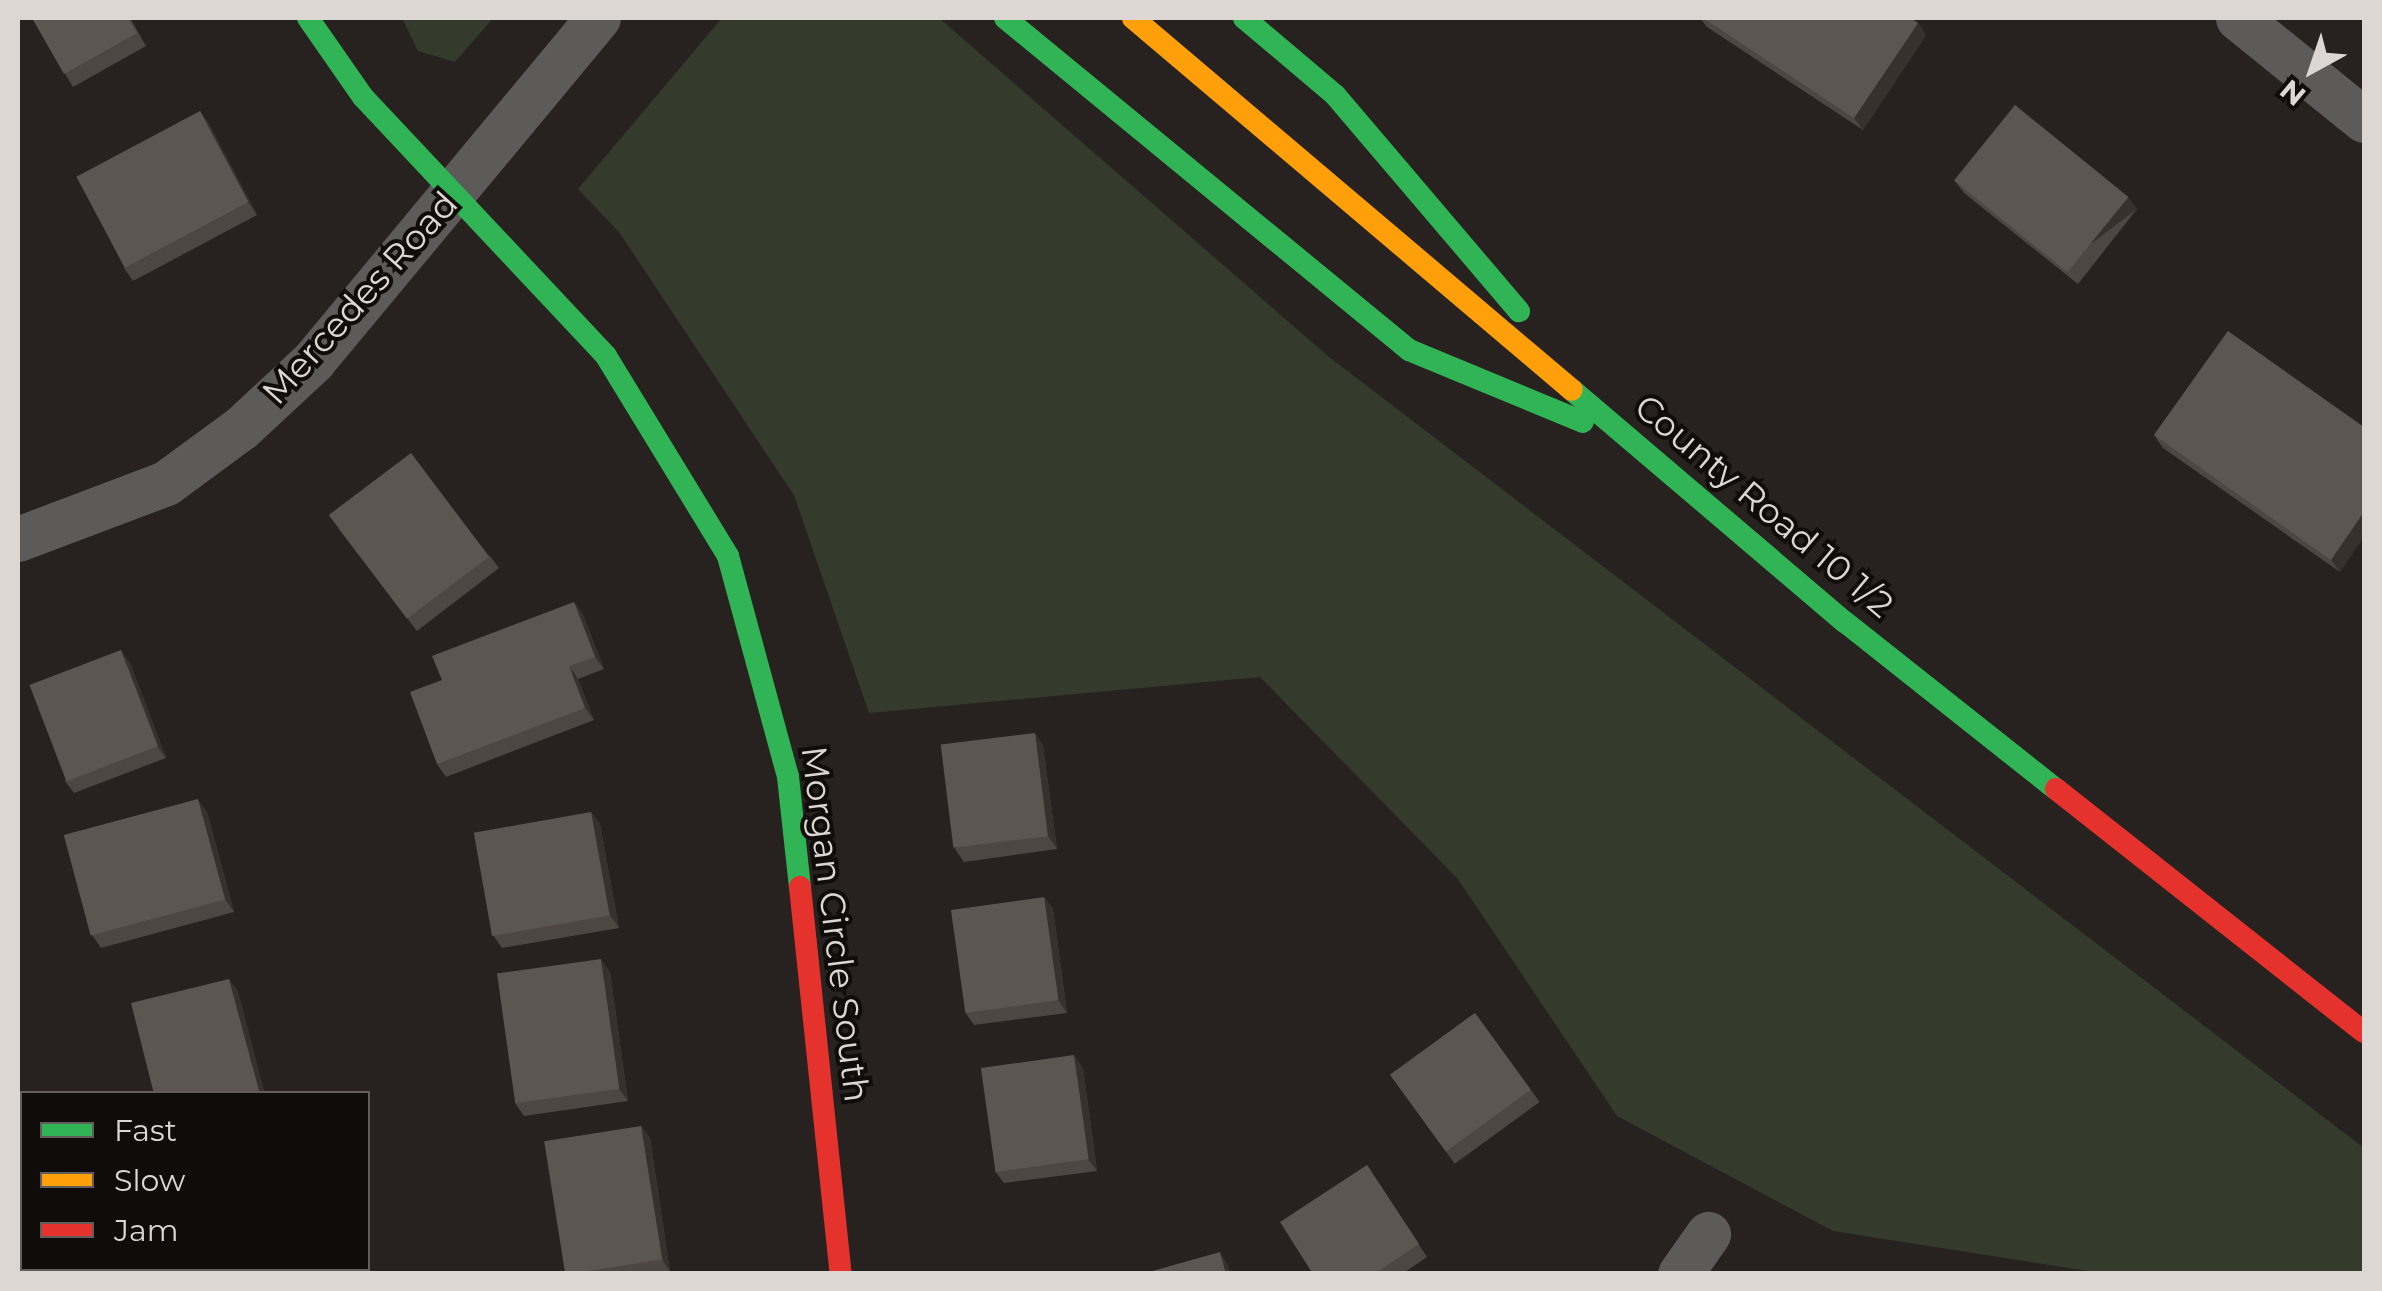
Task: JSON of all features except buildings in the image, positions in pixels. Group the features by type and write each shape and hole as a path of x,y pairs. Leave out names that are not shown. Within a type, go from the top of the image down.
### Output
{"street":[{"name":"Morgan Circle South","path":"308,18 363,96 456,190 606,356 728,556 788,778 840,1274"},
{"name":"Mercedes Road","path":"18,540 166,483 241,428 312,361 598,18"},
{"path":"1004,18 1409,350 1632,442"},
{"name":"County Road 10 1/2","path":"1133,18 1846,622 2364,1032"},
{"path":"1244,18 1335,95 1632,442"},
{"path":"2238,18 2364,120"},
{"path":"1680,1274 1708,1234"}],"green space":[{"path":"402,18 493,18 455,62 418,51"},
{"path":"722,18 939,18 1329,357 2364,1148 2364,1273 2101,1273 1833,1231 1617,1116 1458,879 1260,677 869,713 794,495 619,232 578,189"}],"traffic: fast":[{"path":"308,18 363,97 606,356 728,556 788,777 800,887"},
{"path":"1005,18 1409,350 1583,422"},
{"path":"1244,18 1335,95 1519,311"},
{"path":"1572,390 1845,622 2056,789"}],"traffic: slow":[{"path":"1133,18 1572,390"}],"traffic: jam":[{"path":"2056,789 2364,1032"},
{"path":"800,887 841,1274"}]}
